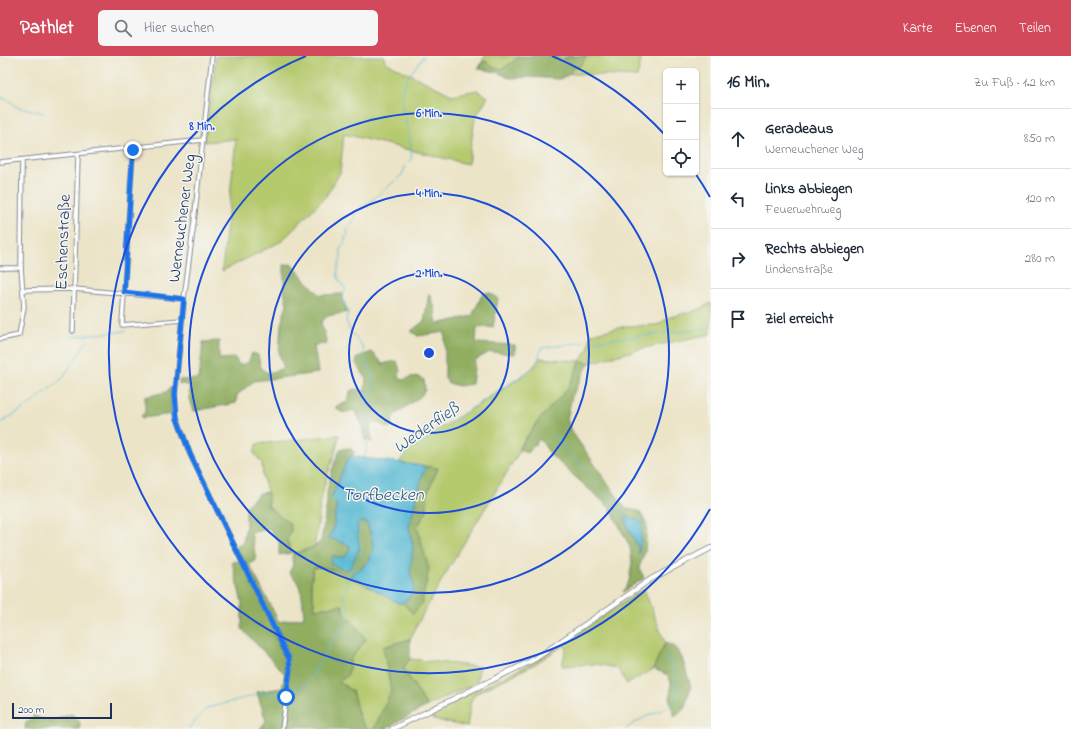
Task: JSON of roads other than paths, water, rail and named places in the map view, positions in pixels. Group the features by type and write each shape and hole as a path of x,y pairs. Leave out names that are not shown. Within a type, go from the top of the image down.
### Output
{"street":[{"name":"Werneuchener Weg","path":"212,56 184,299 175,394 177,418 188,449 289,659 290,670 282,729"},
{"path":"0,162 203,140"},
{"path":"133,148 122,326 182,320"},
{"name":"Eschenstraße","path":"73,331 78,154"},
{"path":"0,339 19,335 24,315 21,268 22,160"},
{"path":"0,268 21,268"},
{"path":"23,290 74,289 124,292 184,299"},
{"path":"392,729 535,659 651,579 711,548"}],"water":[{"name":"Torfbecken","path":"351,456 423,466 426,468 423,473 409,526 413,548 410,572 414,584 413,592 403,603 398,603 358,580 351,578 352,573 366,565 372,552 372,538 366,522 359,522 357,524 359,549 350,568 346,570 330,564 333,556 343,557 347,555 350,549 349,545 329,538 337,505 331,499 348,458"},
{"path":"626,517 638,520 643,524 639,554 637,544 627,526"}],"waterway":[{"path":"364,458 367,446 364,419 372,391 373,378 364,356 363,347 351,332 346,321 348,312 342,296 346,289 338,277 338,266 341,256 341,246 345,243 345,238 348,234 347,230 354,220 354,215 402,175 405,167 411,161 410,140 403,109 403,89 407,79 424,56"},
{"path":"0,97 10,101 17,107 44,113"},
{"name":"Wederfließ","path":"594,341 711,328"},
{"path":"71,337 125,331"},
{"path":"0,423 28,406 62,379 88,340"},
{"name":"Wederfließ","path":"396,463 400,461 410,448 418,446 438,430 530,370 538,361 541,348 584,342"},
{"path":"553,434 626,517"},
{"path":"188,729 207,708 260,694 288,693 306,684 311,679 318,664 322,661 330,642 335,639 349,608 342,595 347,586 346,577 352,573 351,565 359,563 362,553 358,533 361,527 359,522"},
{"path":"626,729 639,720 670,706 675,700 677,690 675,677 668,657"}]}
